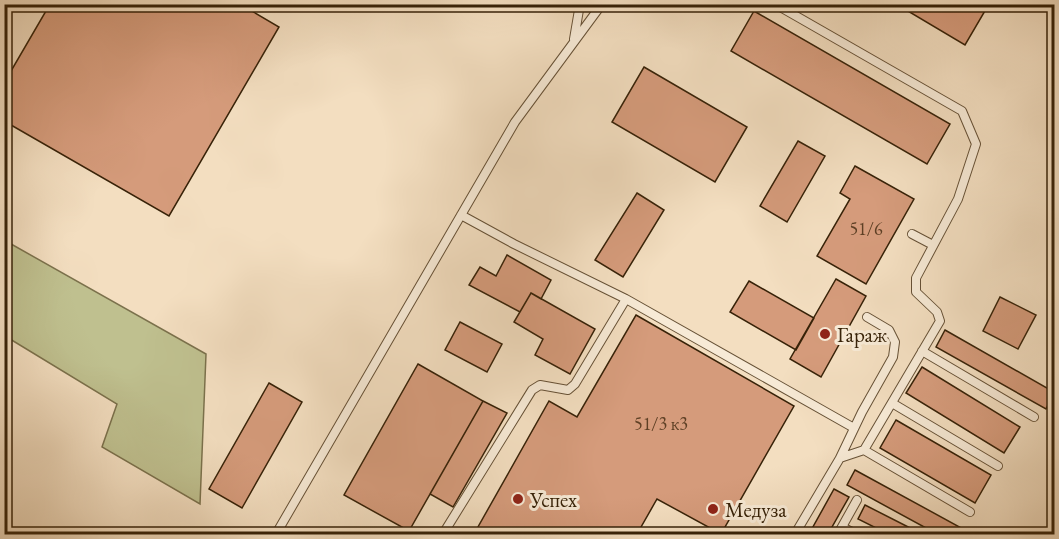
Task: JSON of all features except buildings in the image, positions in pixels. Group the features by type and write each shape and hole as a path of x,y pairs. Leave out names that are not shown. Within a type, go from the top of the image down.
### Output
{"lane":[{"path":"574,41 580,4"},
{"path":"276,534 515,122 602,4"},
{"path":"775,4 962,111 976,144 958,199 916,278 916,292 937,312 940,321 864,450 840,458"},
{"path":"461,215 626,299 854,428"},
{"path":"912,234 933,245"},
{"path":"443,534 532,390 540,384 568,390 574,384 626,299"},
{"path":"795,534 840,458 893,357 895,342 889,330 867,316"},
{"path":"922,351 1034,417"},
{"path":"892,403 998,466"},
{"path":"864,450 970,512"},
{"path":"856,534 840,531 857,500"}],"green space":[{"path":"4,240 206,354 200,504 102,447 117,404 5,336"}],"place":[{"name":"Гараж","path":"825,334"},
{"name":"Успех","path":"518,499"},
{"name":"Медуза","path":"713,509"}]}
